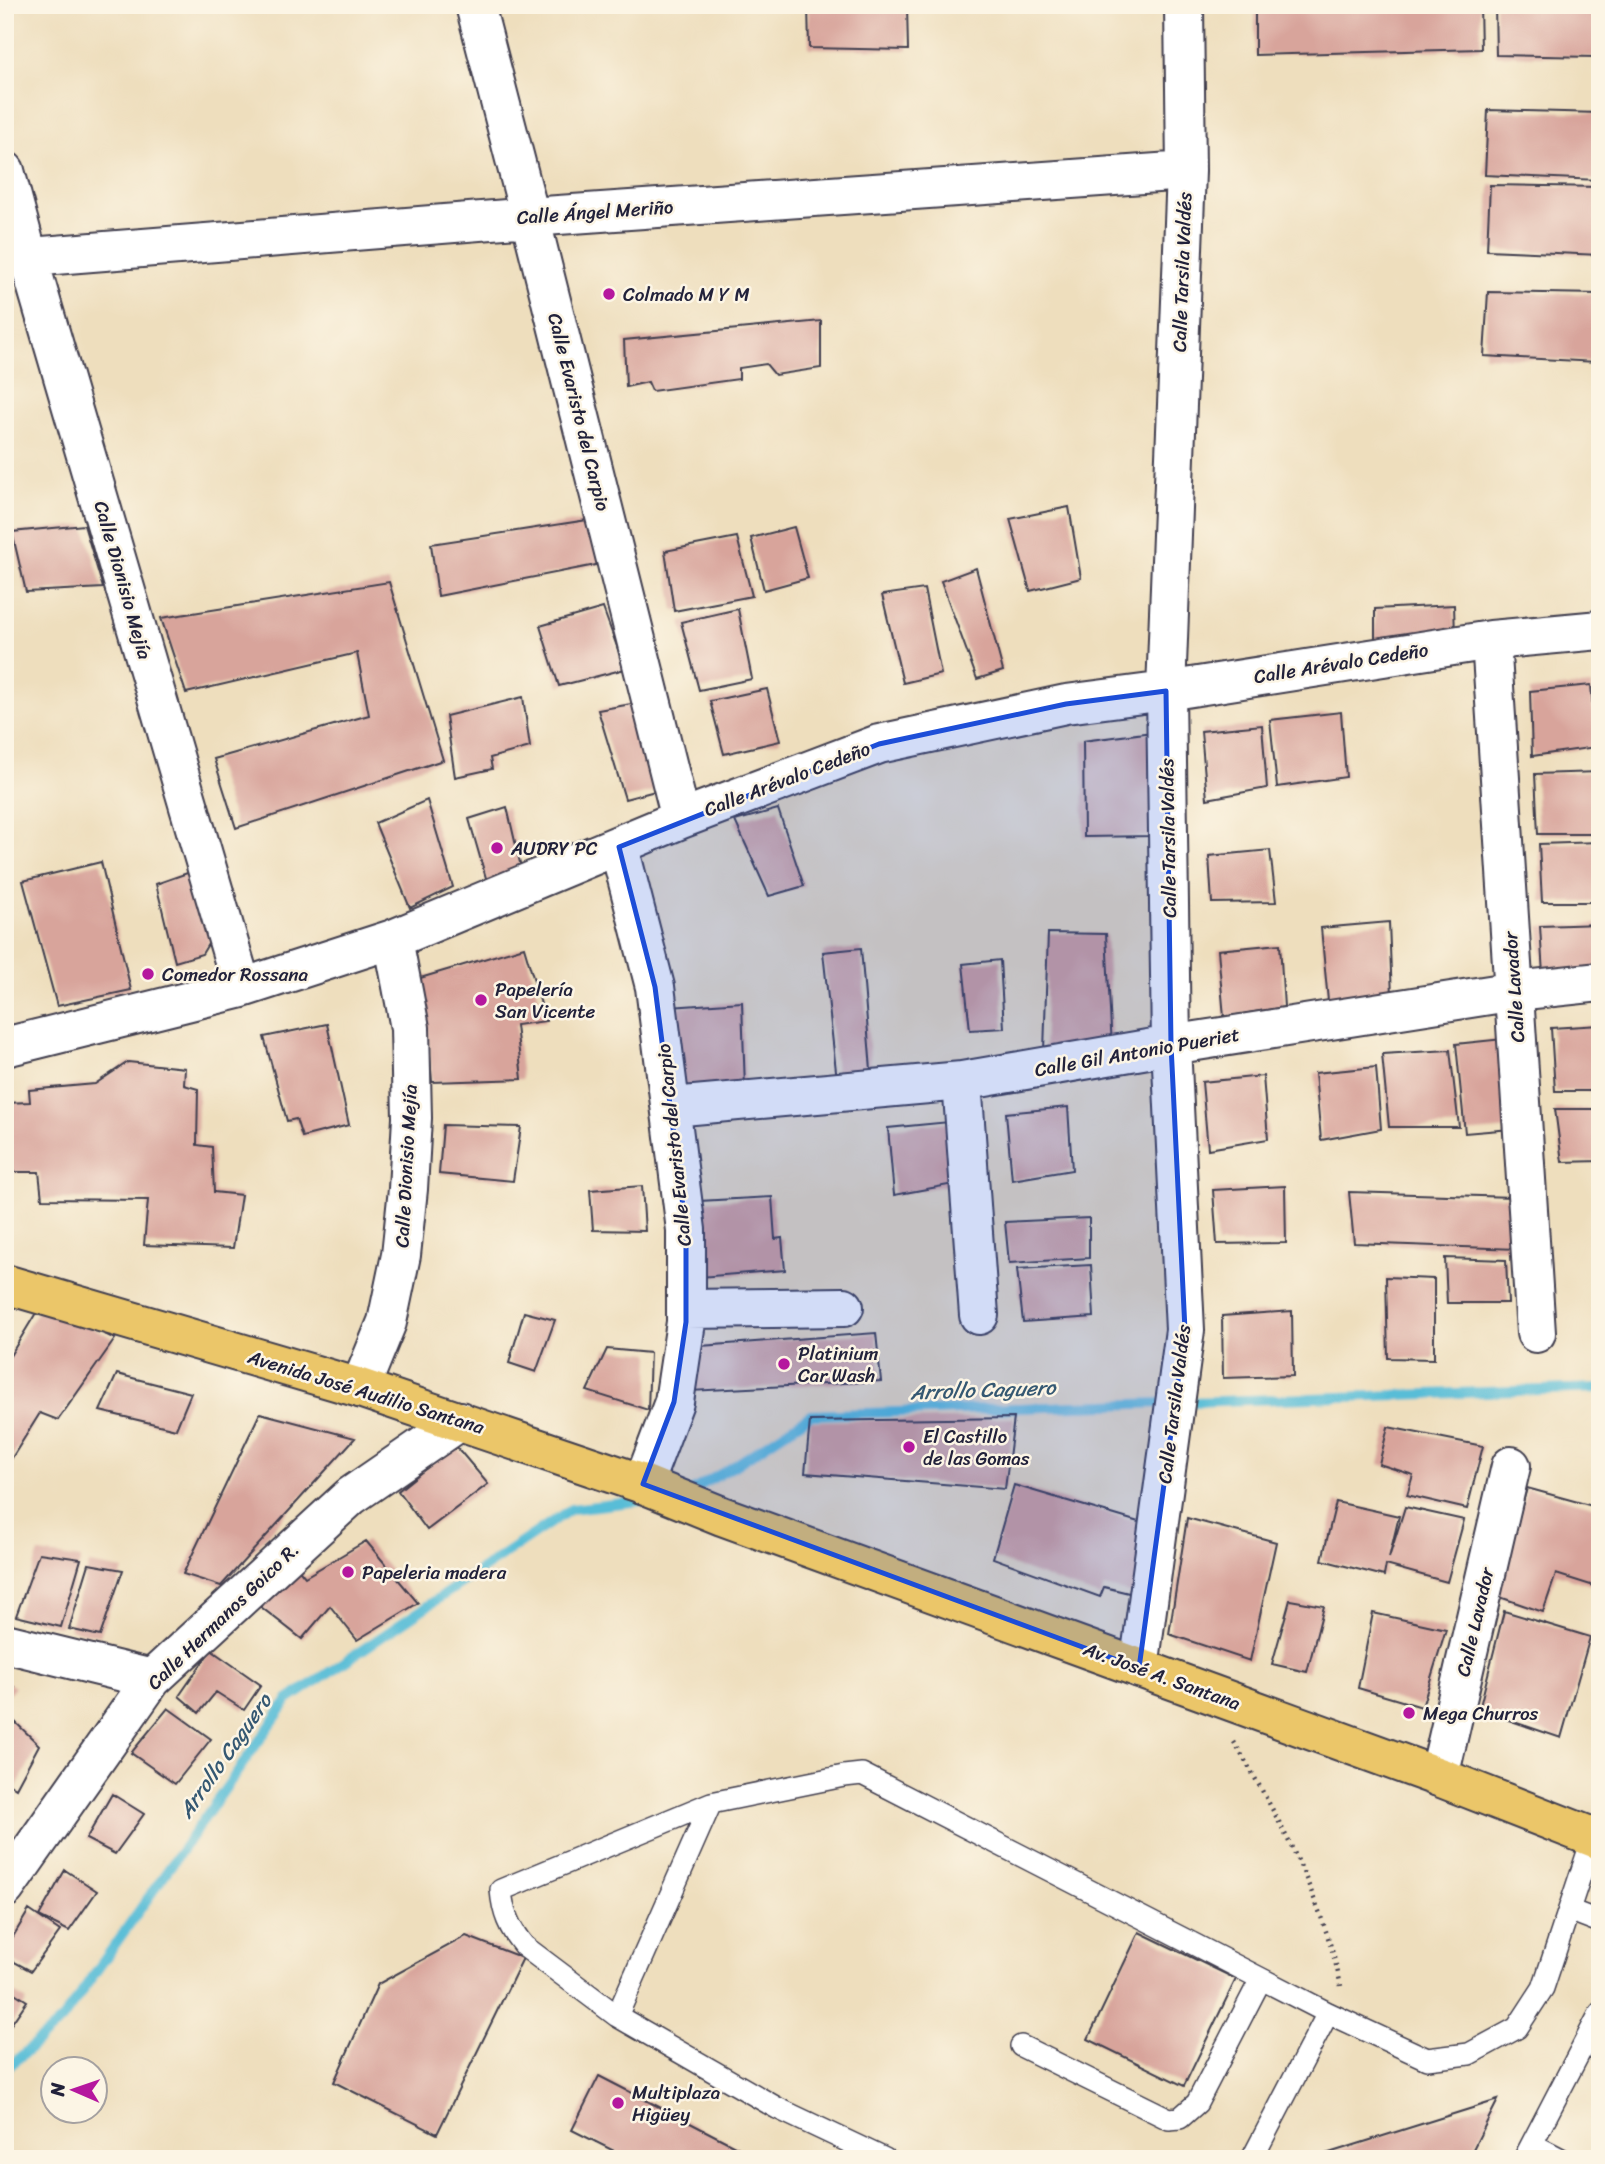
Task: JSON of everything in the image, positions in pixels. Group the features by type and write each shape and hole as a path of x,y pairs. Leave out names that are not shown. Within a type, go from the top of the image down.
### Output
{"main road":[{"name":"Avenida José Audilio Santana","path":"5,1284 360,1388 649,1487 722,1516"},
{"name":"Av. José A. Santana","path":"722,1516 1439,1777 1596,1839"}],"street":[{"name":"Calle Evaristo del Carpio","path":"475,5 681,819"},
{"name":"Calle Tarsila Valdés","path":"1139,1668 1185,1330 1171,1045 1166,691 1186,171 1184,5"},
{"name":"Calle Dionisio Mejía","path":"5,171 17,258 242,988"},
{"name":"Calle Ángel Meriño","path":"17,258 530,217 1186,171"},
{"name":"Calle Arévalo Cedeño","path":"5,1046 242,988 393,939 681,819 879,744 1066,704 1491,640 1600,630"},
{"name":"Calle Lavador","path":"1491,640 1536,1333"},
{"name":"Calle Evaristo del Carpio","path":"619,846 655,987 686,1230 686,1322 674,1402 649,1487"},
{"name":"Calle Dionisio Mejía","path":"360,1388 387,1322 401,1255 408,1189 412,1118 410,1028 393,939"},
{"name":"Calle Gil Antonio Pueriet","path":"672,1107 962,1082 1171,1045 1515,991 1600,982"},
{"path":"962,1082 979,1315"},
{"path":"686,1309 844,1307"},
{"name":"Calle Hermanos Goico R.","path":"5,1888 152,1679 351,1496 460,1421"},
{"name":"Calle Lavador","path":"1439,1777 1510,1466"},
{"path":"5,1643 152,1679"}],"lane":[{"path":"885,2159 777,2108 617,2017 524,1946 511,1931 502,1911 501,1890 711,1802 862,1774 1261,1979 1427,2059 1469,2054 1517,2028 1544,1988 1596,1839"},
{"path":"617,2017 711,1802"},
{"path":"1569,1910 1600,1922"},
{"path":"1021,2046 1169,2119 1180,2118 1189,2113 1196,2104 1261,1979"},
{"path":"1562,2159 1528,2152 1600,2013"},
{"path":"1252,2159 1337,2017"}],"path":[{"path":"1204,1692 1281,1826 1320,1910 1346,2011 1337,2017"}],"highlighted area":[{"path":"1166,691 1171,1045 1185,1330 1139,1668 643,1484 674,1402 686,1322 686,1230 655,987 619,847 879,744 1066,704"}],"building":[{"path":"808,5 907,5 908,50 809,48"},
{"path":"1480,5 1481,49 1255,55 1255,6"},
{"path":"1495,5 1596,5 1596,57 1496,55"},
{"path":"1488,110 1600,113 1598,180 1485,175"},
{"path":"1490,185 1600,187 1600,255 1487,250"},
{"path":"1488,292 1600,294 1597,362 1484,356"},
{"path":"821,321 821,368 775,375 766,364 739,368 739,379 652,391 648,382 626,387 624,340"},
{"path":"1069,507 1081,578 1030,591 1010,519"},
{"path":"594,519 601,564 438,596 431,544"},
{"path":"84,525 103,588 26,592 12,532"},
{"path":"794,527 808,578 764,590 751,538"},
{"path":"737,537 752,596 674,611 665,551"},
{"path":"976,568 1003,671 977,679 941,581"},
{"path":"389,582 443,760 236,828 214,759 369,715 357,653 186,693 161,618"},
{"path":"924,589 941,674 903,683 882,595"},
{"path":"1454,605 1455,636 1375,644 1375,609"},
{"path":"603,608 625,669 559,686 540,626"},
{"path":"738,609 752,679 699,690 681,622"},
{"path":"1591,685 1596,747 1532,756 1530,691"},
{"path":"767,689 780,741 724,754 710,701"},
{"path":"523,697 530,747 490,758 492,769 455,777 446,716"},
{"path":"637,703 659,790 625,799 598,710"},
{"path":"1341,712 1346,777 1277,787 1270,720"},
{"path":"1262,725 1267,788 1207,799 1201,731"},
{"path":"1153,732 1154,836 1084,837 1083,741"},
{"path":"1600,772 1600,834 1538,834 1535,774"},
{"path":"427,800 453,887 410,908 375,823"},
{"name":"AUDRY PC","path":"507,807 523,876 488,885 469,819"},
{"path":"778,809 804,886 769,896 735,821"},
{"path":"1600,842 1600,902 1542,902 1539,844"},
{"path":"1270,850 1276,902 1212,903 1209,856"},
{"path":"101,862 131,990 57,1006 23,881"},
{"path":"193,871 211,939 202,954 175,962 156,884"},
{"path":"1389,922 1392,997 1328,1001 1321,928"},
{"path":"1600,924 1600,972 1543,975 1540,926"},
{"path":"1048,933 1106,934 1112,1048 1044,1051"},
{"path":"1280,944 1284,1007 1224,1017 1218,950"},
{"name":"Papelería San Vicente","path":"524,947 546,1021 516,1025 522,1079 432,1082 428,1031 417,979"},
{"path":"861,948 872,1082 837,1080 823,952"},
{"path":"1000,960 1004,1028 970,1030 963,964"},
{"path":"742,1002 745,1088 679,1093 670,1007"},
{"path":"327,1024 349,1125 302,1137 296,1119 287,1121 264,1037"},
{"path":"1600,1025 1600,1091 1555,1091 1551,1028"},
{"path":"1503,1039 1511,1129 1465,1133 1456,1044"},
{"path":"1450,1050 1459,1127 1389,1127 1382,1054"},
{"path":"128,1062 185,1068 184,1085 198,1089 197,1145 212,1147 214,1192 241,1195 233,1248 144,1245 148,1200 42,1199 39,1172 5,1172 5,1103 30,1102 29,1090 95,1084"},
{"path":"1376,1067 1381,1129 1321,1140 1315,1073"},
{"path":"1263,1076 1268,1139 1208,1149 1202,1082"},
{"path":"1068,1107 1072,1170 1012,1180 1006,1113"},
{"path":"1555,1109 1600,1109 1600,1161 1562,1162"},
{"path":"949,1122 954,1184 894,1195 888,1128"},
{"path":"443,1125 521,1127 513,1181 439,1174"},
{"path":"642,1186 645,1231 593,1230 590,1190"},
{"path":"1285,1186 1286,1243 1217,1244 1213,1190"},
{"path":"1349,1192 1513,1197 1517,1249 1354,1243"},
{"path":"772,1197 775,1239 782,1238 785,1270 700,1277 696,1245 706,1244 699,1201"},
{"path":"1089,1218 1089,1258 1009,1263 1005,1222"},
{"path":"1445,1258 1506,1260 1508,1303 1447,1303"},
{"path":"1091,1265 1094,1317 1023,1322 1017,1269"},
{"path":"1386,1277 1434,1279 1434,1359 1388,1358"},
{"path":"42,1303 115,1339 58,1420 40,1413 5,1469 5,1364"},
{"path":"1292,1311 1293,1376 1223,1378 1222,1316"},
{"path":"524,1312 555,1320 536,1372 509,1363"},
{"name":"Platinium Car Wash","path":"876,1333 881,1381 690,1391 687,1347"},
{"path":"607,1349 650,1353 648,1410 587,1391"},
{"path":"117,1374 191,1393 176,1429 100,1411"},
{"path":"260,1413 355,1438 221,1586 183,1574"},
{"name":"El Castillo de las Gomas","path":"1014,1418 1005,1489 805,1473 810,1421"},
{"path":"1388,1427 1483,1446 1467,1509 1407,1495 1413,1475 1379,1464"},
{"path":"455,1445 488,1484 427,1530 398,1491"},
{"path":"1014,1485 1152,1526 1133,1594 1104,1587 1100,1597 993,1558"},
{"path":"1527,1488 1600,1508 1600,1575 1597,1587 1556,1574 1543,1612 1497,1596"},
{"path":"1336,1502 1399,1516 1389,1558 1405,1507 1464,1520 1447,1582 1386,1565 1384,1576 1322,1560"},
{"path":"1187,1518 1276,1542 1250,1661 1169,1634"},
{"path":"366,1541 418,1603 357,1640 330,1606 302,1639 261,1607 296,1566 305,1577"},
{"path":"39,1553 81,1559 61,1627 16,1616"},
{"path":"89,1564 123,1570 100,1636 69,1629"},
{"path":"1290,1600 1324,1606 1307,1672 1272,1664"},
{"path":"1504,1611 1590,1637 1561,1738 1479,1710"},
{"path":"1373,1613 1446,1629 1422,1707 1358,1688"},
{"path":"211,1650 261,1685 244,1710 216,1692 199,1713 179,1696"},
{"path":"5,1681 15,1687 5,1700"},
{"path":"168,1708 211,1739 175,1784 131,1753"},
{"path":"11,1718 39,1745 16,1788 5,1781 5,1726"},
{"path":"112,1794 144,1814 115,1854 86,1839"},
{"path":"65,1870 97,1891 69,1931 39,1916"},
{"path":"29,1910 60,1931 31,1971 5,1957 5,1950"},
{"path":"1139,1932 1236,1979 1184,2086 1088,2039"},
{"path":"466,1936 523,1958 437,2134 334,2082 378,1984"},
{"path":"5,1987 27,2001 5,2033"},
{"name":"Multiplaza Higüey","path":"599,2076 760,2159 630,2159 572,2130"},
{"path":"1498,2100 1468,2159 1313,2158"}],"waterway":[{"name":"Arrollo Caguero","path":"688,1493 811,1415 1600,1388"},
{"name":"Arrollo Caguero","path":"5,2070 61,2021 288,1700 571,1509 648,1500"}],"place":[{"name":"Colmado M Y M","path":"609,294"},
{"name":"AUDRY PC","path":"497,848"},
{"name":"Comedor Rossana","path":"148,974"},
{"name":"Papelería San Vicente","path":"481,1000"},
{"name":"Platinium Car Wash","path":"784,1364"},
{"name":"El Castillo de las Gomas","path":"909,1447"},
{"name":"Papeleria madera","path":"348,1572"},
{"name":"Mega Churros","path":"1409,1713"},
{"name":"Multiplaza Higüey","path":"618,2103"}]}
